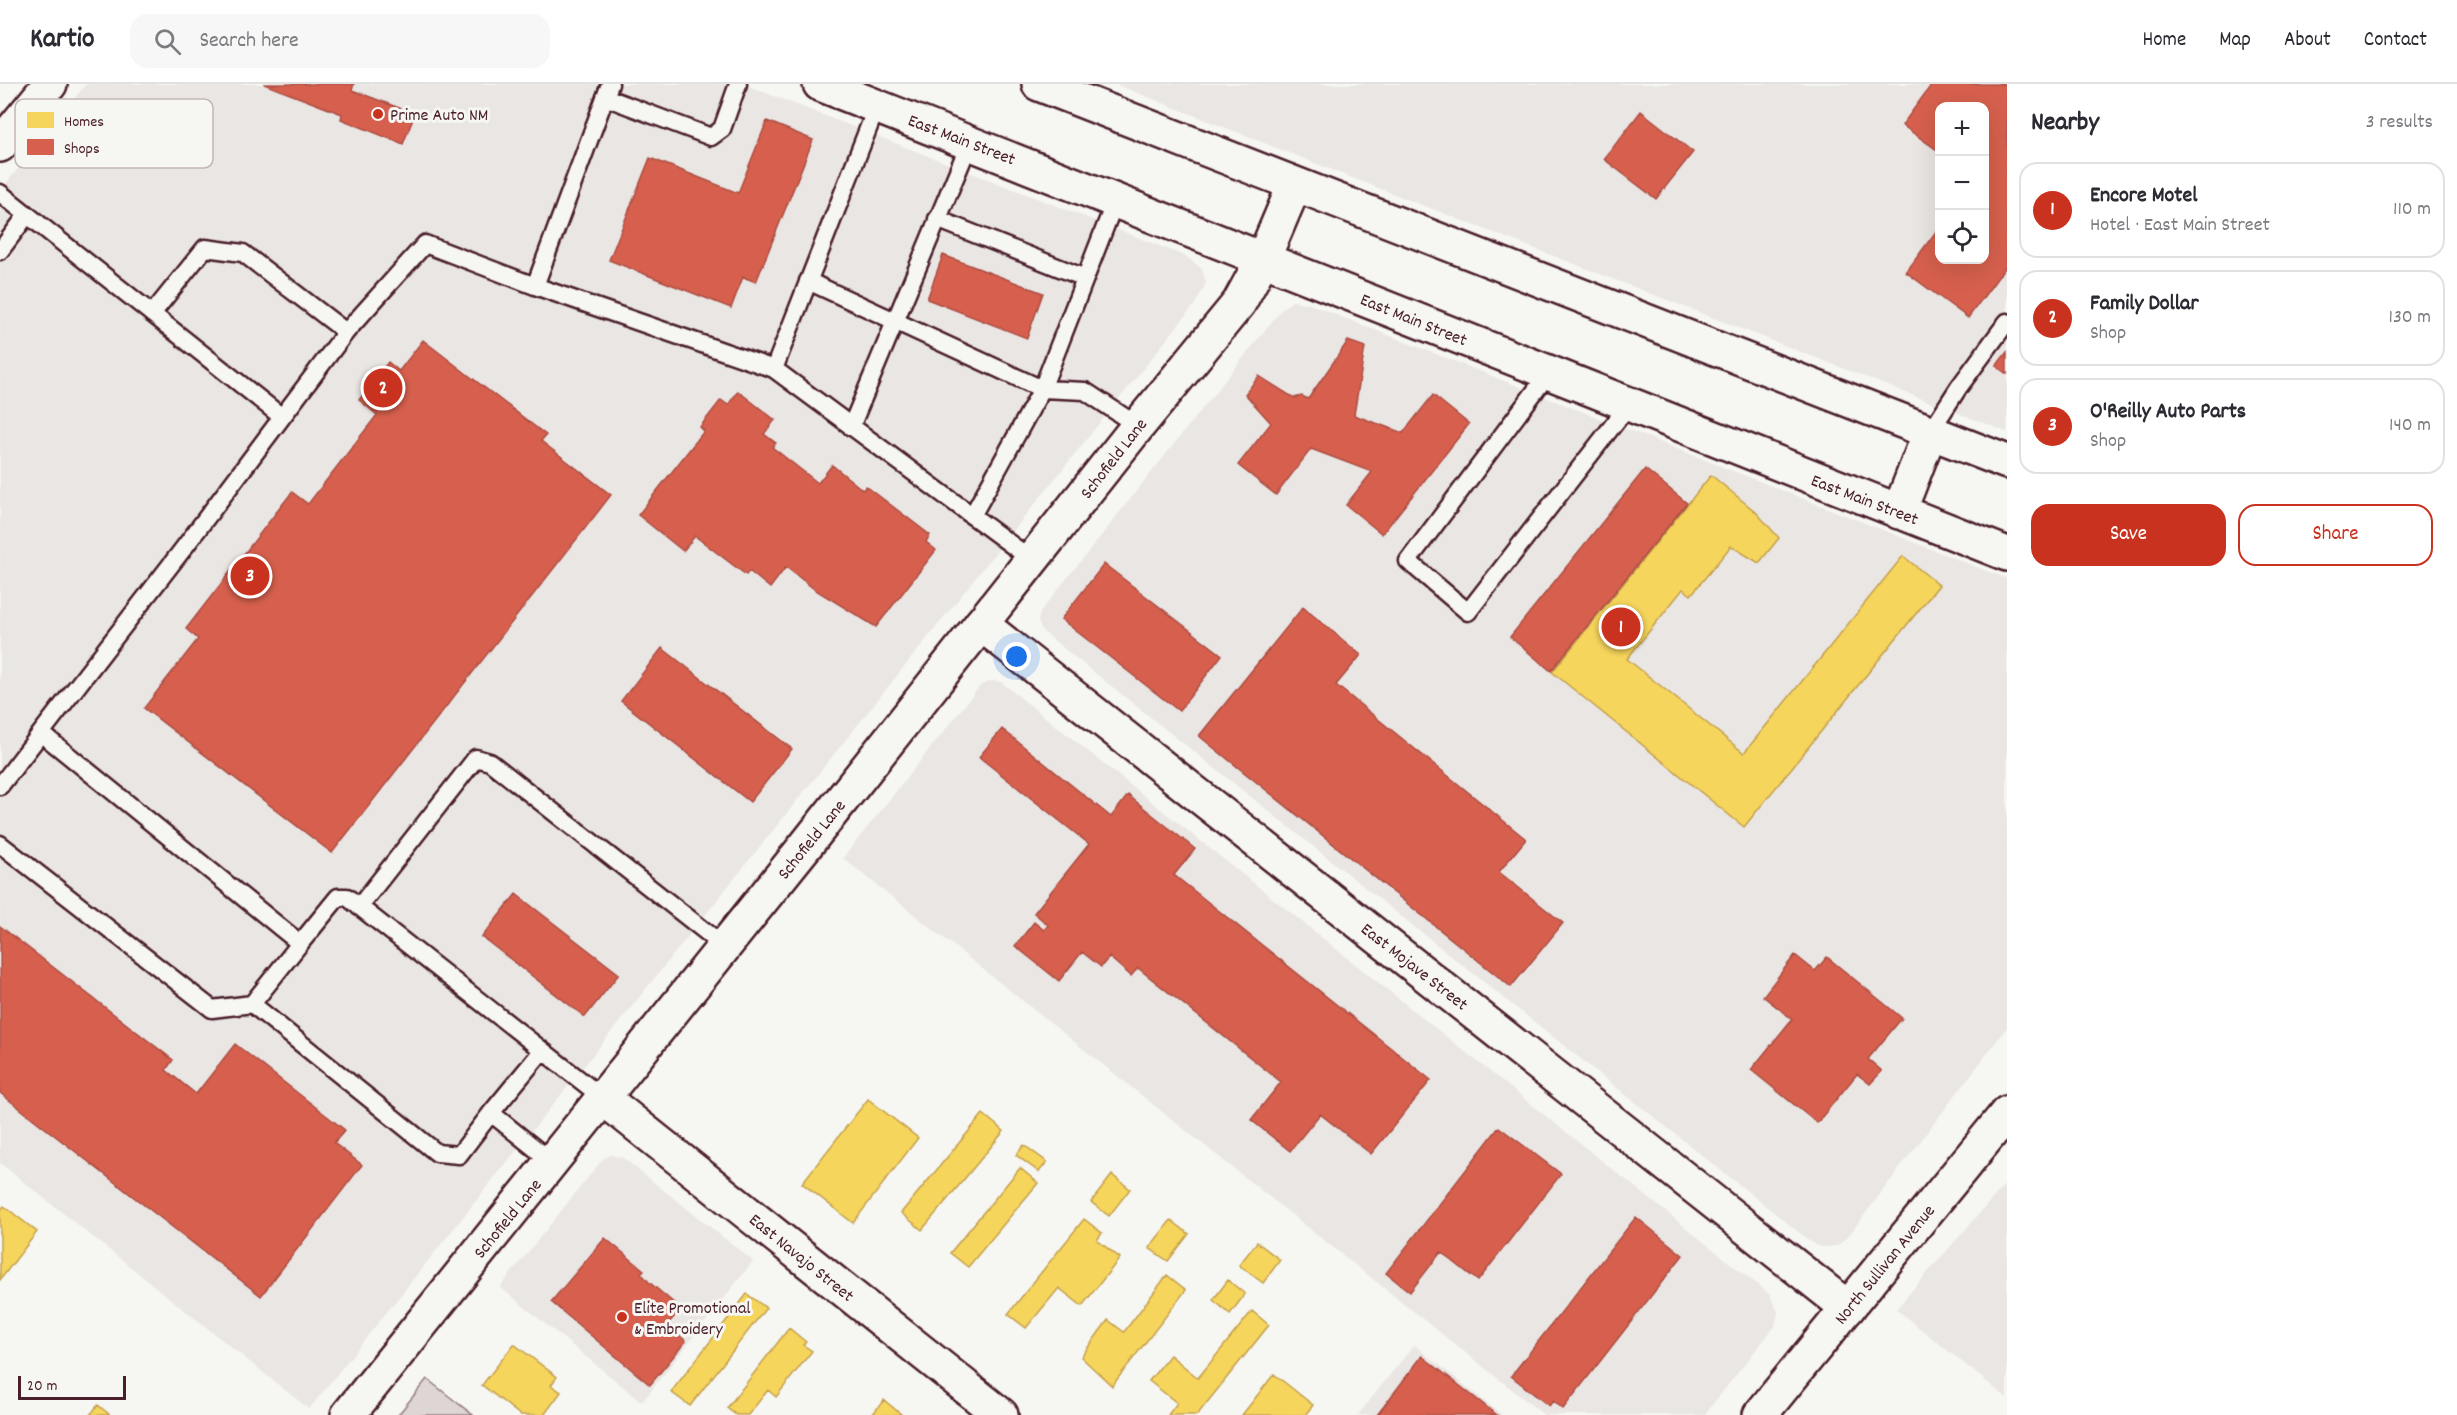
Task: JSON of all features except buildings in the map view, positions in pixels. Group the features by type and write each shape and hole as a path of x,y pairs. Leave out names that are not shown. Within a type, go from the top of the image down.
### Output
{"street":[{"path":"38,99 50,84"},
{"name":"East Main Street","path":"820,84 1264,257 1628,406 2007,554"},
{"path":"1039,84 2007,462"},
{"path":"0,145 15,127"},
{"name":"Schofield Lane","path":"348,1415 1138,426 1239,303 1264,257 1294,184"},
{"path":"1899,512 1930,432"},
{"name":"East Mojave Street","path":"981,624 1848,1308"},
{"name":"East Navajo Street","path":"603,1098 1001,1415"},
{"name":"North Sullivan Avenue","path":"1760,1415 2007,1113"}],"lane":[{"path":"535,286 607,91 711,137 722,129 738,84"},
{"path":"774,369 877,106"},
{"path":"851,427 969,142"},
{"path":"0,193 282,417"},
{"path":"972,516 1042,389 1116,199"},
{"path":"0,251 27,215"},
{"path":"937,219 1085,278"},
{"path":"0,786 346,332 425,244 535,286 774,369 1032,560"},
{"path":"152,314 205,248 243,253 346,332"},
{"path":"808,281 1042,389 1085,391 1138,426"},
{"path":"1930,432 1959,387 2007,322"},
{"path":"1548,374 1408,561 1468,612 1628,406"},
{"path":"41,733 297,941 298,946"},
{"path":"359,907 476,758 490,762 724,946"},
{"path":"0,844 212,1009 252,1004 338,897 347,897 603,1098"},
{"path":"252,1004 437,1153 459,1155 542,1051"},
{"path":"491,1113 552,1162"}],"shaded area":[{"path":"86,84 743,84 1185,256 1202,269 1206,283 1195,304 309,1409 0,1163 0,191 18,168 213,168 213,99 74,99"},
{"path":"1115,84 2007,84 2007,432 1335,171"},
{"path":"1292,301 1309,304 2007,579 2007,1027 1849,1235 1837,1246 1815,1245 1042,631 1038,621 1041,611 1282,309"},
{"path":"990,681 1001,682 1769,1294 1778,1312 1775,1326 1704,1415 1544,1415 843,858 980,686"},
{"path":"611,1155 623,1158 753,1261 642,1402 500,1287 603,1159"},
{"path":"2007,1182 2007,1398 1896,1309"},
{"path":"1414,1345 1502,1415 1358,1415"},
{"path":"427,1379 473,1415 398,1415"}],"place":[{"name":"Prime Auto NM","path":"378,114"},
{"name":"Family Dollar","path":"383,388"},
{"name":"O'Reilly Auto Parts","path":"250,576"},
{"name":"Encore Motel","path":"1621,627"},
{"name":"Elite Promotional & Embroidery","path":"622,1317"}]}
